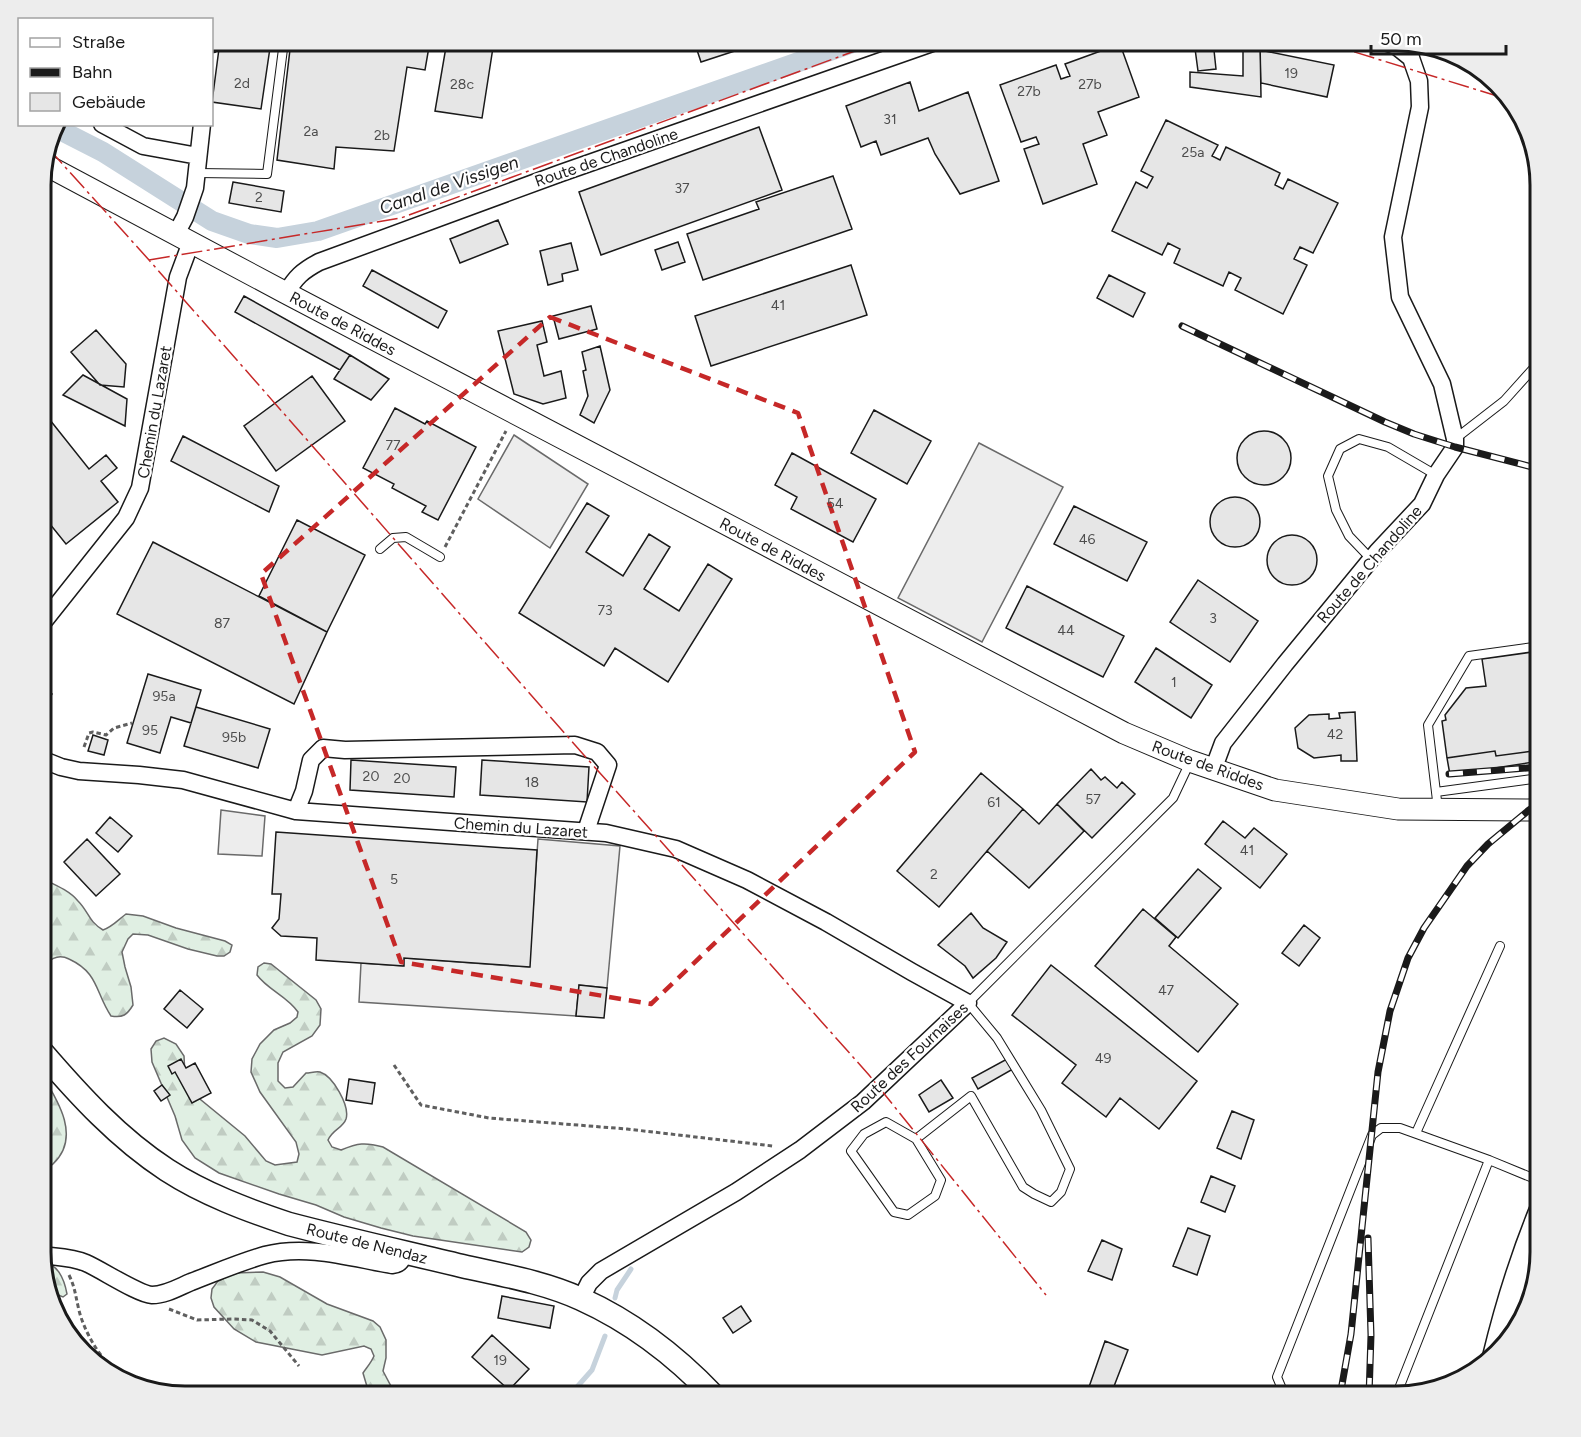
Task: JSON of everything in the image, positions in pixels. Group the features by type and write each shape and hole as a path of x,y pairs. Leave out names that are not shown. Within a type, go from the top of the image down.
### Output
{"main road":[{"name":"Route de Nendaz","path":"51,1062 75,1090 125,1139 168,1171 196,1186 257,1214 289,1224 537,1283 585,1291 663,1349 704,1386"},
{"path":"1498,1340 1502,1322 1526,1278 1529,1262"}],"street":[{"name":"Route de Chandoline","path":"286,293 305,269 319,262 561,173 907,51"},
{"path":"1416,52 1420,107 1393,237 1400,297 1442,384 1455,439"},
{"path":"106,126 143,146 198,156"},
{"name":"Chemin du Lazaret","path":"51,612 126,518 140,488 178,278 184,231 196,180 202,126"},
{"name":"Route de Riddes","path":"52,168 184,231 286,293 1124,733 1213,770 1275,790 1398,810 1437,801 1530,810"},
{"name":"Route de Chandoline","path":"1213,770 1223,743 1285,664 1371,559 1422,504 1436,475 1455,447 1455,439"},
{"path":"296,812 304,791 311,760 323,748 345,750 575,745 597,752 608,765 586,831"},
{"name":"Chemin du Lazaret","path":"51,763 78,771 183,780 296,812 586,831 606,833 676,849 747,880 968,1003"},
{"name":"Route des Fournaises","path":"585,1291 601,1271 736,1192 800,1150 863,1102 968,1003"},
{"path":"51,1256 85,1262 141,1292 152,1294 167,1292 275,1253 301,1250 392,1265 403,1260 404,1252"}],"lane":[{"path":"196,180 267,174 283,51"},
{"path":"1455,439 1504,401 1530,372"},
{"path":"1371,559 1349,536 1336,510 1328,476 1340,449 1359,439 1388,447 1436,475"},
{"path":"380,549 393,538 406,537 440,556"},
{"path":"1530,647 1469,656 1428,725 1437,801 1530,780"},
{"name":"Route des Fournaises","path":"968,1003 1173,798 1190,761"},
{"path":"1416,1133 1500,946"},
{"path":"916,1139 971,1096 1023,1187 1051,1202 1061,1192 1070,1169 1036,1101 997,1038 968,1003"},
{"path":"886,1122 916,1139 941,1180 935,1196 908,1215 894,1212 851,1151 864,1134 886,1122"},
{"path":"1281,1386 1277,1377 1372,1135 1381,1128 1400,1128 1530,1177"},
{"path":"1400,1386 1489,1160"}],"path":[{"path":"440,556 509,425"},
{"path":"84,747 89,733 106,735 114,728 132,723"},
{"path":"394,1065 421,1105 489,1118 627,1129 800,1150"},
{"path":"51,1258 69,1274 75,1288 83,1323 105,1360"},
{"path":"152,1294 172,1311 196,1320 252,1320 270,1331 299,1366"}],"highlighted area":[{"path":"550,317 798,413 915,752 651,1004 401,962 261,574"}],"green space":[{"path":"51,883 74,897 94,923 103,930 126,914 143,916 232,945 230,952 224,956 217,956 148,935 133,934 122,952 133,1005 129,1011 119,1017 111,1016 86,970 65,957 51,960"},
{"path":"264,963 271,964 316,1000 321,1009 320,1025 312,1036 283,1052 278,1063 278,1081 285,1088 293,1087 306,1073 320,1072 335,1085 343,1099 347,1113 343,1125 332,1133 328,1140 332,1147 341,1150 366,1144 383,1147 526,1232 531,1240 529,1247 522,1252 413,1236 381,1228 219,1173 195,1158 182,1140 175,1116 152,1062 151,1049 156,1041 164,1038 176,1044 184,1056 185,1075 195,1095 245,1136 266,1161 275,1165 297,1162 299,1154 296,1142 260,1092 251,1072 252,1059 260,1044 274,1030 290,1023 297,1017 298,1012 257,975 258,967"},
{"path":"51,1089 64,1118 66,1130 66,1142 51,1165"},
{"path":"51,1265 64,1283 67,1294 63,1297 58,1295"},
{"path":"263,1272 280,1277 327,1304 373,1321 380,1327 386,1340 383,1371 391,1386 367,1386 363,1373 374,1356 371,1349 364,1346 322,1355 256,1342 234,1329 214,1307 211,1298 212,1289 218,1281 235,1273"}],"shaded area":[{"path":"514,435 588,484 550,548 478,499"},
{"path":"979,443 1063,487 982,642 898,598"},
{"path":"221,810 265,816 262,856 218,854"},
{"path":"538,839 620,846 607,988 579,985 576,1016 359,1002 361,963 403,966 404,958 529,967"}],"building":[{"path":"219,51 270,51 261,109 213,102"},
{"path":"290,51 428,51 425,70 407,67 394,151 336,147 334,169 277,160"},
{"path":"445,51 492,51 482,118 435,111"},
{"path":"697,51 735,51 701,62"},
{"path":"1101,51 1123,51 1139,97 1098,112 1107,135 1083,144 1097,184 1043,204 1024,149 1039,144 1036,137 1021,142 1000,85 1056,65 1061,79 1070,76 1065,64"},
{"path":"1195,51 1214,51 1216,69 1198,71"},
{"path":"1243,51 1260,51 1261,97 1190,87 1190,72 1243,76"},
{"path":"1260,51 1334,65 1327,97 1261,83"},
{"path":"910,82 919,111 968,92 999,181 960,194 935,154 928,138 881,155 876,141 861,147 846,106"},
{"path":"1166,120 1218,145 1212,156 1220,160 1226,147 1280,173 1275,185 1283,189 1288,179 1338,203 1313,253 1300,247 1294,259 1307,265 1283,314 1235,290 1241,278 1229,272 1223,286 1174,263 1180,249 1168,243 1162,255 1112,231 1136,182 1147,188 1153,177 1141,171"},
{"path":"759,127 782,190 601,255 579,192"},
{"path":"833,176 852,229 703,280 687,234 759,209 756,202"},
{"path":"233,182 284,191 281,212 229,203"},
{"path":"498,220 508,244 460,263 450,239"},
{"path":"678,242 685,262 662,270 655,250"},
{"path":"571,243 578,270 562,274 563,281 548,285 540,251"},
{"path":"851,265 867,315 711,366 695,316"},
{"path":"372,270 447,311 438,328 363,286"},
{"path":"1109,275 1145,293 1133,317 1097,298"},
{"path":"244,296 350,355 340,370 235,312"},
{"path":"591,306 597,329 559,339 553,316"},
{"path":"542,321 547,342 537,345 544,376 561,371 566,398 543,404 514,394 498,331"},
{"path":"96,330 126,364 124,387 100,385 71,352"},
{"path":"600,346 610,390 594,423 580,415 588,396 582,352"},
{"path":"350,355 389,379 371,400 334,379"},
{"path":"83,375 127,399 125,426 63,395"},
{"path":"312,376 345,421 276,471 244,426"},
{"path":"395,408 425,424 427,421 476,447 438,520 422,512 426,506 392,488 394,484 363,468"},
{"path":"874,410 931,441 907,484 851,453"},
{"path":"51,421 89,469 106,455 117,468 101,481 118,502 66,544 51,525"},
{"path":"1264,431 1274,433 1283,439 1289,448 1291,458 1289,468 1283,477 1274,483 1264,485 1254,483 1245,477 1239,468 1237,458 1239,448 1245,439 1254,433"},
{"path":"183,436 279,486 269,512 171,461"},
{"path":"792,453 876,499 853,542 791,509 797,497 775,485"},
{"path":"1235,497 1253,504 1260,522 1253,540 1235,547 1217,540 1210,522 1217,504"},
{"path":"587,503 609,516 586,552 623,576 649,534 670,547 644,589 679,611 708,564 732,579 668,682 615,648 604,666 519,613"},
{"path":"1074,506 1147,542 1127,581 1054,544"},
{"path":"297,520 365,555 327,632 259,596"},
{"path":"1292,535 1310,542 1317,560 1310,578 1292,585 1274,578 1267,560 1274,542"},
{"path":"153,542 327,632 294,704 117,614"},
{"path":"1198,580 1258,621 1230,662 1170,622"},
{"path":"1027,586 1124,636 1103,677 1006,628"},
{"path":"1156,648 1212,685 1191,718 1135,682"},
{"path":"1530,652 1530,751 1496,756 1495,751 1447,758 1442,721 1446,720 1445,715 1466,688 1486,686 1482,659"},
{"path":"148,674 201,690 191,723 171,717 160,753 127,743"},
{"path":"196,707 270,729 258,768 184,746"},
{"path":"1355,712 1357,761 1341,761 1341,755 1314,758 1298,748 1295,728 1309,715 1329,714 1329,719 1340,718 1339,713"},
{"path":"93,735 108,740 104,755 88,751"},
{"path":"1495,751 1496,756 1530,751 1530,763 1450,775 1447,758"},
{"path":"351,760 456,767 454,797 350,790"},
{"path":"482,760 589,767 587,802 480,795"},
{"path":"1091,769 1101,780 1105,777 1117,788 1122,782 1135,794 1092,838 1057,804"},
{"path":"981,773 1023,809 939,907 897,871"},
{"path":"1057,804 1084,831 1029,888 987,851 1023,809 1039,824"},
{"path":"110,817 132,836 118,852 96,833"},
{"path":"1223,821 1245,838 1254,828 1287,854 1260,888 1205,844"},
{"path":"276,832 537,850 530,967 404,958 404,966 316,960 317,938 281,936 272,928 279,919 281,894 272,894"},
{"path":"87,839 120,874 96,896 64,862"},
{"path":"1198,869 1221,888 1178,938 1155,918"},
{"path":"1143,909 1176,937 1169,946 1238,1004 1198,1052 1095,966"},
{"path":"971,913 983,928 1007,942 996,958 973,978 965,966 938,945"},
{"path":"1304,925 1320,938 1299,966 1282,953"},
{"path":"1051,965 1197,1081 1159,1129 1120,1098 1106,1117 1062,1083 1076,1065 1012,1015"},
{"path":"579,985 607,988 604,1018 576,1016"},
{"path":"180,990 203,1009 187,1028 164,1009"},
{"path":"181,1059 186,1068 195,1063 211,1093 192,1103 175,1072 172,1074 168,1066"},
{"path":"1007,1059 1013,1069 978,1089 972,1078"},
{"path":"349,1079 375,1083 372,1104 346,1100"},
{"path":"941,1080 953,1098 929,1112 919,1095"},
{"path":"162,1085 170,1095 161,1101 154,1091"},
{"path":"1232,1111 1254,1120 1241,1159 1217,1148"},
{"path":"1211,1176 1235,1186 1225,1212 1201,1202"},
{"path":"1188,1228 1210,1236 1197,1275 1173,1266"},
{"path":"1102,1240 1122,1249 1112,1280 1088,1271"},
{"path":"502,1296 554,1306 550,1328 498,1318"},
{"path":"741,1306 751,1321 733,1333 723,1318"},
{"path":"492,1335 529,1369 513,1386 505,1386 472,1357"},
{"path":"1105,1341 1128,1350 1114,1386 1089,1386"}],"waterway":[{"name":"Canal de Vissigen","path":"62,131 103,152 212,221 249,234 277,238 318,231 830,51"},
{"path":"615,1298 617,1290 631,1269"},
{"path":"578,1386 592,1370 605,1336"}],"railway":[{"path":"1182,326 1414,434 1530,466"},
{"path":"1449,774 1530,768"},
{"path":"1342,1386 1351,1334 1378,1072 1390,1011 1408,958 1424,928 1467,866 1488,844 1530,809"},
{"path":"1368,1238 1371,1335 1369,1386"}],"power":[{"path":"149,260 401,218 855,51"},
{"path":"1351,51 1496,96"},
{"path":"55,155 869,1075 1046,1295"}]}
